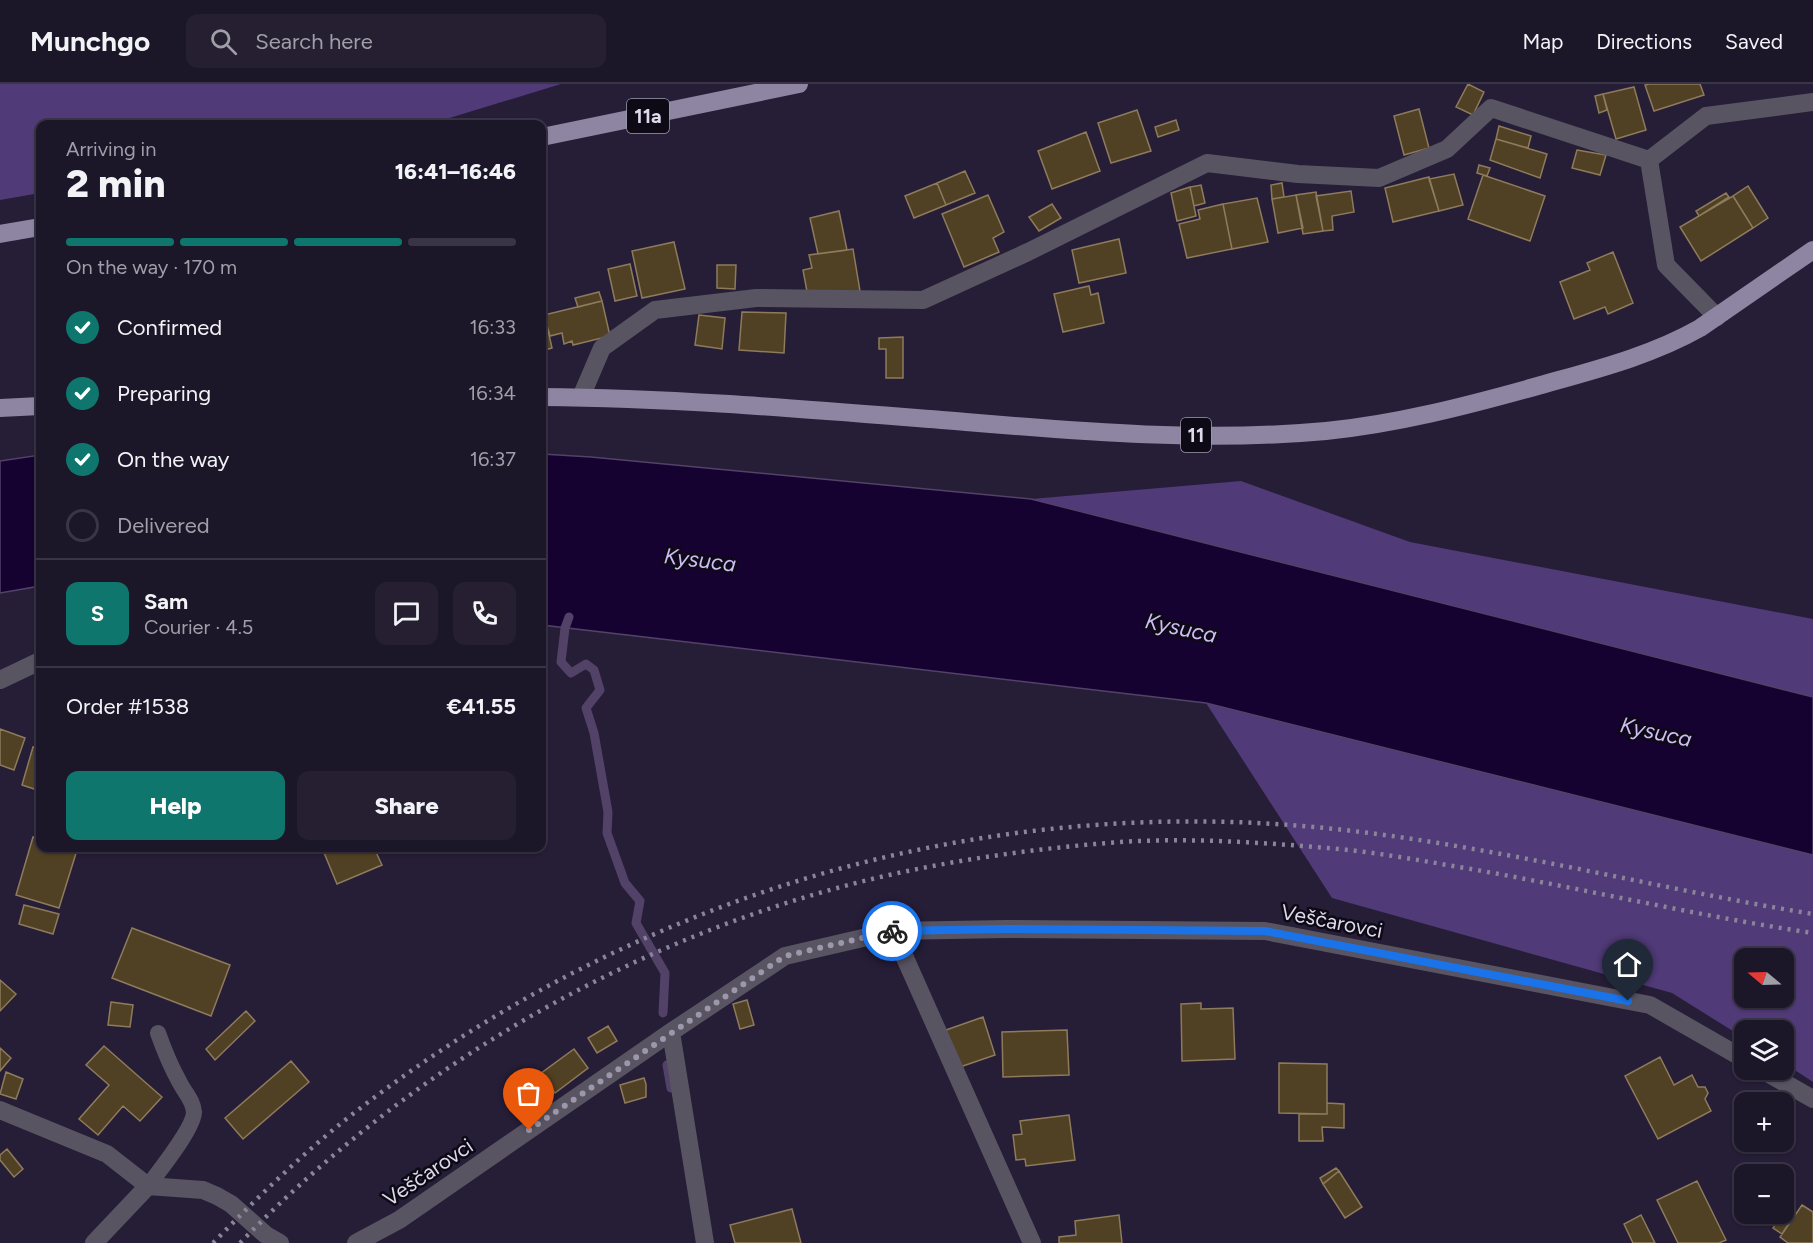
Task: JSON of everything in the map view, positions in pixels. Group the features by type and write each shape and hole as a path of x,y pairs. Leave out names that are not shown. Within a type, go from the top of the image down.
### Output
{"main road":[{"name":"11a","path":"546,136 799,84"},
{"path":"0,234 36,228"},
{"name":"11","path":"546,397 820,410 1154,435 1285,434 1371,425 1493,398 1615,364 1683,338 1813,250"},
{"path":"0,408 36,406"}],"street":[{"path":"1649,160 1706,116 1813,102"},
{"path":"581,397 602,348 655,310 756,298 923,300 1028,252 1208,163 1298,174 1378,178 1447,148 1491,108 1649,160"},
{"path":"1649,160 1666,265 1717,317"},
{"path":"0,680 36,663"},
{"name":"Veščarovci","path":"356,1243 399,1220 670,1032 785,956 892,931 1006,929 1265,931 1650,1005 1734,1053"},
{"path":"892,931 1032,1243"},
{"path":"670,1032 705,1243"},
{"path":"1780,1080 1813,1099"},
{"path":"0,1110 106,1154 148,1186 203,1190 217,1196 231,1204 266,1235 280,1243"},
{"path":"94,1243 148,1186"}],"lane":[{"path":"148,1186 187,1132 194,1114 192,1101 165,1055 158,1033"}],"shaded area":[{"path":"0,84 561,84 443,120 36,120 36,194 0,200"},
{"path":"1241,481 1410,542 1813,619 1813,697 1031,499"},
{"path":"1206,703 1813,855 1813,1082 1794,1070 1794,1020 1734,1020 1734,1032 1672,993 1332,898"}],"water":[{"name":"Kysuca","path":"546,454 1031,499 1813,697 1813,855 1206,703 546,625"},
{"path":"36,456 36,587 0,593 0,461"}],"building":[{"path":"1468,84 1484,92 1473,115 1456,107"},
{"path":"1700,84 1704,95 1654,111 1645,85"},
{"path":"1634,87 1646,130 1616,139 1603,94"},
{"path":"1603,94 1607,110 1599,113 1595,96"},
{"path":"1419,109 1429,148 1404,155 1394,116"},
{"path":"1137,110 1151,151 1111,163 1098,123"},
{"path":"1176,120 1179,130 1158,137 1155,127"},
{"path":"1499,126 1531,136 1528,148 1496,139"},
{"path":"1086,132 1100,171 1052,189 1038,151"},
{"path":"1496,139 1547,154 1540,178 1490,160"},
{"path":"1577,150 1606,155 1600,175 1572,168"},
{"path":"1479,165 1490,168 1487,176 1477,173"},
{"path":"965,171 975,193 946,205 937,183"},
{"path":"1454,174 1463,205 1439,211 1429,179"},
{"path":"1483,175 1545,196 1530,241 1468,219"},
{"path":"1429,177 1439,211 1393,222 1385,188"},
{"path":"937,183 946,205 914,218 905,196"},
{"path":"1282,183 1284,197 1272,199 1271,185"},
{"path":"1201,185 1205,203 1194,206 1190,187"},
{"path":"1748,186 1768,218 1753,228 1733,196"},
{"path":"1190,187 1196,216 1177,221 1171,193"},
{"path":"1351,191 1354,212 1332,216 1333,230 1323,231 1316,196"},
{"path":"1316,192 1323,231 1303,234 1296,195"},
{"path":"1726,193 1729,197 1699,216 1696,211"},
{"path":"988,195 1004,232 993,238 999,252 964,267 942,214"},
{"path":"1296,195 1303,228 1278,233 1272,199"},
{"path":"1733,196 1753,228 1701,261 1680,227"},
{"path":"1257,198 1268,242 1232,249 1223,204"},
{"path":"1052,204 1061,218 1039,231 1029,217"},
{"path":"1223,204 1232,249 1187,258 1179,224 1200,219 1198,210"},
{"path":"839,211 847,250 818,254 810,218"},
{"path":"1119,239 1126,273 1079,283 1072,250"},
{"path":"674,242 685,289 642,298 632,251"},
{"path":"853,249 860,291 808,297 803,270 812,268 809,255"},
{"path":"1613,252 1633,303 1608,314 1605,307 1574,319 1560,282 1590,270 1587,263"},
{"path":"630,264 637,296 615,301 608,269"},
{"path":"717,265 736,265 735,289 717,288"},
{"path":"1089,286 1091,295 1098,293 1104,323 1063,332 1054,294"},
{"path":"599,292 602,301 578,307 575,298"},
{"path":"602,301 610,336 573,345 572,341 564,344 562,333 550,336 546,315"},
{"path":"742,312 786,313 784,353 739,350"},
{"path":"699,315 725,318 722,349 695,345"},
{"path":"548,330 552,348 546,350 546,331"},
{"path":"903,337 903,378 886,378 886,349 879,349 879,338"},
{"path":"0,729 25,738 14,770 0,765"},
{"path":"33,747 36,748 36,790 22,785"},
{"path":"33,837 36,838 36,852 76,852 59,908 16,895"},
{"path":"324,852 376,852 382,865 337,884"},
{"path":"24,905 59,914 53,934 19,924"},
{"path":"132,928 230,965 211,1016 112,978"},
{"path":"0,980 16,994 0,1011"},
{"path":"747,1000 754,1025 740,1029 733,1004"},
{"path":"111,1002 133,1005 130,1027 108,1025"},
{"path":"1201,1003 1201,1009 1233,1008 1235,1059 1182,1061 1181,1004"},
{"path":"246,1011 255,1021 215,1060 206,1049"},
{"path":"983,1017 995,1055 960,1067 946,1030"},
{"path":"608,1026 617,1041 597,1053 588,1038"},
{"path":"1067,1030 1069,1075 1003,1077 1002,1032"},
{"path":"104,1046 162,1097 140,1121 123,1106 98,1135 79,1119 109,1085 86,1065"},
{"path":"0,1048 11,1058 0,1071"},
{"path":"574,1049 588,1068 555,1093 540,1074"},
{"path":"1660,1057 1674,1085 1692,1075 1698,1087 1705,1087 1708,1093 1705,1099 1711,1111 1658,1139 1625,1076"},
{"path":"291,1061 309,1082 243,1139 225,1118"},
{"path":"1279,1063 1327,1064 1327,1114 1279,1113"},
{"path":"6,1072 23,1079 16,1099 0,1094"},
{"path":"644,1078 646,1097 625,1103 620,1085"},
{"path":"1327,1103 1344,1104 1344,1128 1322,1127 1323,1141 1299,1141 1299,1114 1327,1114"},
{"path":"1069,1115 1075,1160 1026,1166 1025,1159 1016,1160 1013,1135 1022,1134 1020,1121"},
{"path":"7,1149 23,1169 14,1177 0,1160 0,1155"},
{"path":"1336,1168 1339,1171 1323,1184 1320,1178"},
{"path":"1339,1171 1362,1207 1345,1218 1323,1184"},
{"path":"1697,1181 1726,1240 1719,1243 1678,1243 1657,1200"},
{"path":"1802,1205 1813,1212 1813,1243 1788,1243 1780,1237 1789,1224 1794,1224 1794,1217"},
{"path":"792,1209 801,1243 735,1243 730,1225"},
{"path":"1119,1215 1122,1243 1059,1243 1059,1237 1076,1235 1075,1221"},
{"path":"1641,1215 1655,1243 1633,1243 1624,1224"},
{"path":"1776,1224 1788,1224 1782,1234 1773,1228"}],"waterway":[{"path":"569,617 565,628 561,662 571,673 586,664 594,670 600,690 586,708 594,733 608,812 607,833 625,883 640,901 636,923 665,973 663,1013"},
{"path":"667,1065 671,1088"}],"railway":[{"path":"213,1243 287,1170 367,1103 474,1029 586,966 703,914 824,873 949,844 1076,827 1205,821 1335,829 1455,846 1813,914"},
{"path":"240,1243 308,1178 381,1117 457,1062 538,1012 622,968 708,931 798,899 916,869 1052,848 1134,841 1190,840 1273,844 1382,854 1813,933"}],"way so far":[{"path":"529,1130 785,956 892,931"}],"route":[{"path":"892,931 1006,929 1265,931 1628,1001"}]}
